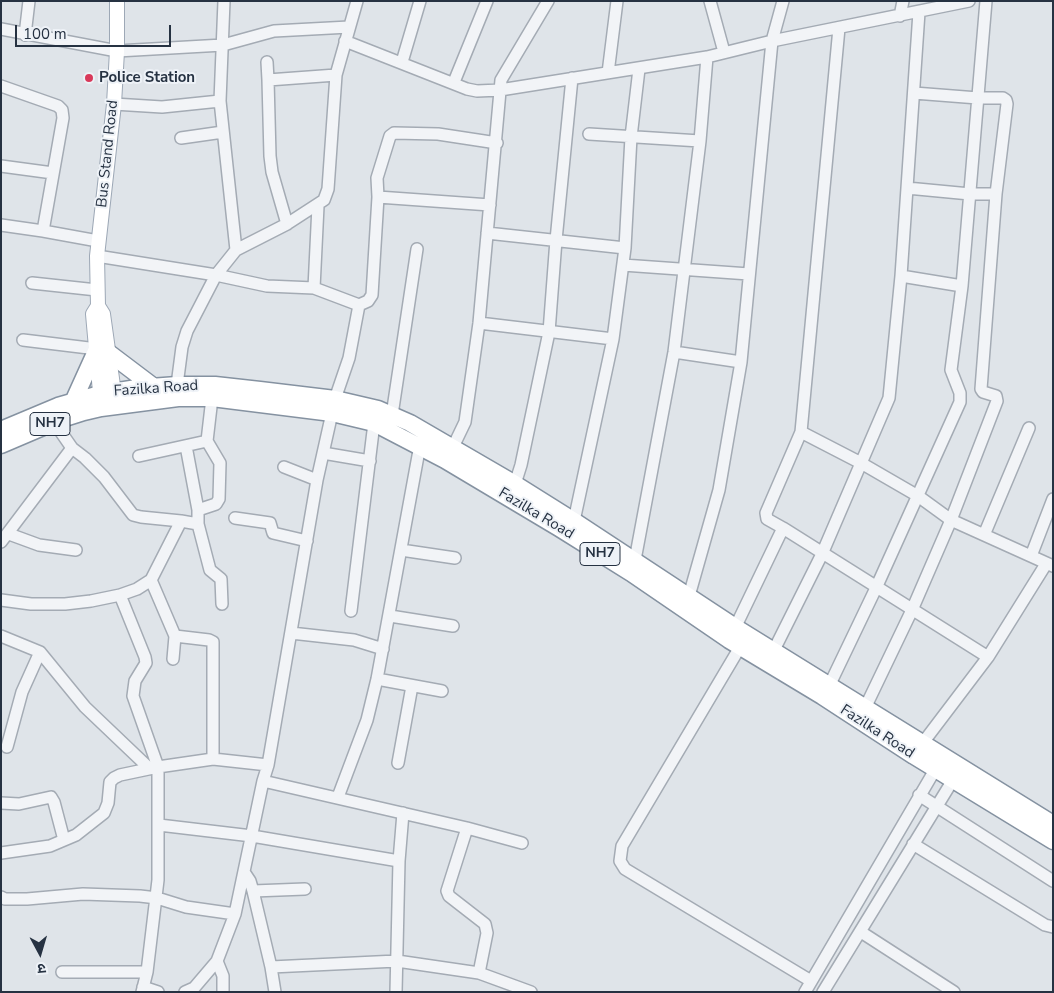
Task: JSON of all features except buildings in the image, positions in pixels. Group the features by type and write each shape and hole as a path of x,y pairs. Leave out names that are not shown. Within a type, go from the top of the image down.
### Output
{"highway":[{"path":"73,402 103,351 154,386"},
{"name":"Fazilka Road","path":"108,400 154,386 215,385 334,406 374,423 420,446 599,553 957,773 1053,824"},
{"name":"Fazilka Road","path":"108,400 212,398 378,409 392,415 453,447 574,521 689,596 738,637 774,650 830,684 922,744 939,762"},
{"name":"NH7","path":"1,430 73,402 108,400"},
{"name":"NH7","path":"1,445 108,400"},
{"name":"Fazilka Road","path":"957,773 1053,841"}],"main road":[{"name":"Bus Stand Road","path":"108,400 103,351 104,314 98,306 97,256 114,104 117,1"}],"street":[{"path":"25,35 28,1"},
{"path":"224,1 220,100 236,250"},
{"path":"177,385 182,347 187,331 216,275 236,250 287,224 318,206 324,200 328,189 336,75 357,1"},
{"path":"402,62 420,1"},
{"path":"454,82 487,1"},
{"path":"453,447 465,422 479,323 497,143 501,80 548,1"},
{"path":"608,73 617,1"},
{"path":"710,1 724,52"},
{"path":"689,596 719,490 741,362 772,41 783,1"},
{"path":"900,16 903,1"},
{"path":"346,41 454,82 467,89 477,91 500,90 707,57 772,41 969,1"},
{"path":"830,684 876,588 960,402 960,393 951,370 962,286 986,1"},
{"path":"774,650 822,554 889,398 901,276 919,12"},
{"path":"1,29 117,51 223,45 274,31 349,27"},
{"path":"839,28 801,432 766,513 767,519 988,657"},
{"path":"635,560 674,352 700,141 707,57"},
{"path":"266,62 272,172 287,224"},
{"path":"574,521 613,339 625,248 631,137 639,69"},
{"path":"268,80 336,75"},
{"path":"515,484 521,465 548,332 572,78"},
{"path":"1,86 58,106 62,110 63,118 44,231"},
{"path":"866,708 912,610 951,520 997,401 996,396 983,392 981,389 996,194 1006,100 1003,98 914,93"},
{"path":"114,104 162,107 220,100"},
{"path":"181,138 223,132"},
{"path":"97,256 216,275 267,286 314,288 359,305 368,301 372,295 378,178 390,136 394,133 438,134 497,143"},
{"path":"589,134 700,141"},
{"path":"1,166 53,173"},
{"path":"907,188 970,194 996,194"},
{"path":"378,197 490,205"},
{"path":"314,288 318,206"},
{"path":"1,225 98,241"},
{"path":"487,233 625,248"},
{"path":"392,415 417,249"},
{"path":"623,265 749,274"},
{"path":"901,276 962,286"},
{"path":"32,283 97,290"},
{"path":"185,992 194,988 217,960 235,914 268,765 317,480 334,406 349,358 359,305"},
{"path":"479,323 613,339"},
{"path":"23,340 103,351"},
{"path":"674,352 741,362"},
{"path":"198,510 216,504 219,499 219,460 207,441 212,398"},
{"path":"54,422 72,448 104,477 133,515 198,524"},
{"path":"351,612 374,423"},
{"path":"984,534 1029,428"},
{"path":"801,432 861,462 918,496 951,520 1050,565 988,657 922,744"},
{"path":"139,456 207,441"},
{"path":"186,446 198,510 198,524 210,570 221,579 222,604"},
{"path":"338,797 367,720 377,679 420,446"},
{"path":"72,448 5,538 76,550"},
{"path":"323,453 370,461"},
{"path":"284,468 317,480"},
{"path":"1031,556 1053,500"},
{"path":"235,518 270,524 273,533 307,541"},
{"path":"1,600 31,604 65,604 120,595 137,589 151,580 180,522"},
{"path":"783,528 738,637 622,846 620,861 625,868 811,981"},
{"path":"401,550 455,558"},
{"path":"151,580 175,636 173,659"},
{"path":"120,595 146,657 146,663 135,681 132,696 154,767 159,856 157,898 143,990 158,992"},
{"path":"390,616 453,626"},
{"path":"291,634 354,640 383,650"},
{"path":"1,636 40,652 85,707 154,767"},
{"path":"175,636 212,642 213,759"},
{"path":"7,747 22,692 40,652"},
{"path":"377,679 442,691"},
{"path":"398,763 412,686"},
{"path":"1,854 50,846 82,831 104,813 107,808 109,788 114,778 154,767 213,759 268,765"},
{"path":"804,992 939,762"},
{"path":"823,992 957,773"},
{"path":"263,781 338,797 522,843"},
{"path":"919,795 1053,881"},
{"path":"1,803 19,804 51,797 64,840"},
{"path":"396,992 399,861 403,813"},
{"path":"158,825 252,836 399,861"},
{"path":"467,828 447,891 449,896 485,924 487,934 479,973"},
{"path":"914,844 1045,925 1053,927"},
{"path":"244,872 250,880 253,891 275,992"},
{"path":"253,891 305,889"},
{"path":"1,897 27,899 83,894 140,896 157,898 186,907 235,914"},
{"path":"861,932 954,992"},
{"path":"217,960 223,976 223,992"},
{"path":"271,967 397,961 479,973 531,992"},
{"path":"62,972 147,972"}],"place":[{"name":"Police Station","path":"89,78"}]}
